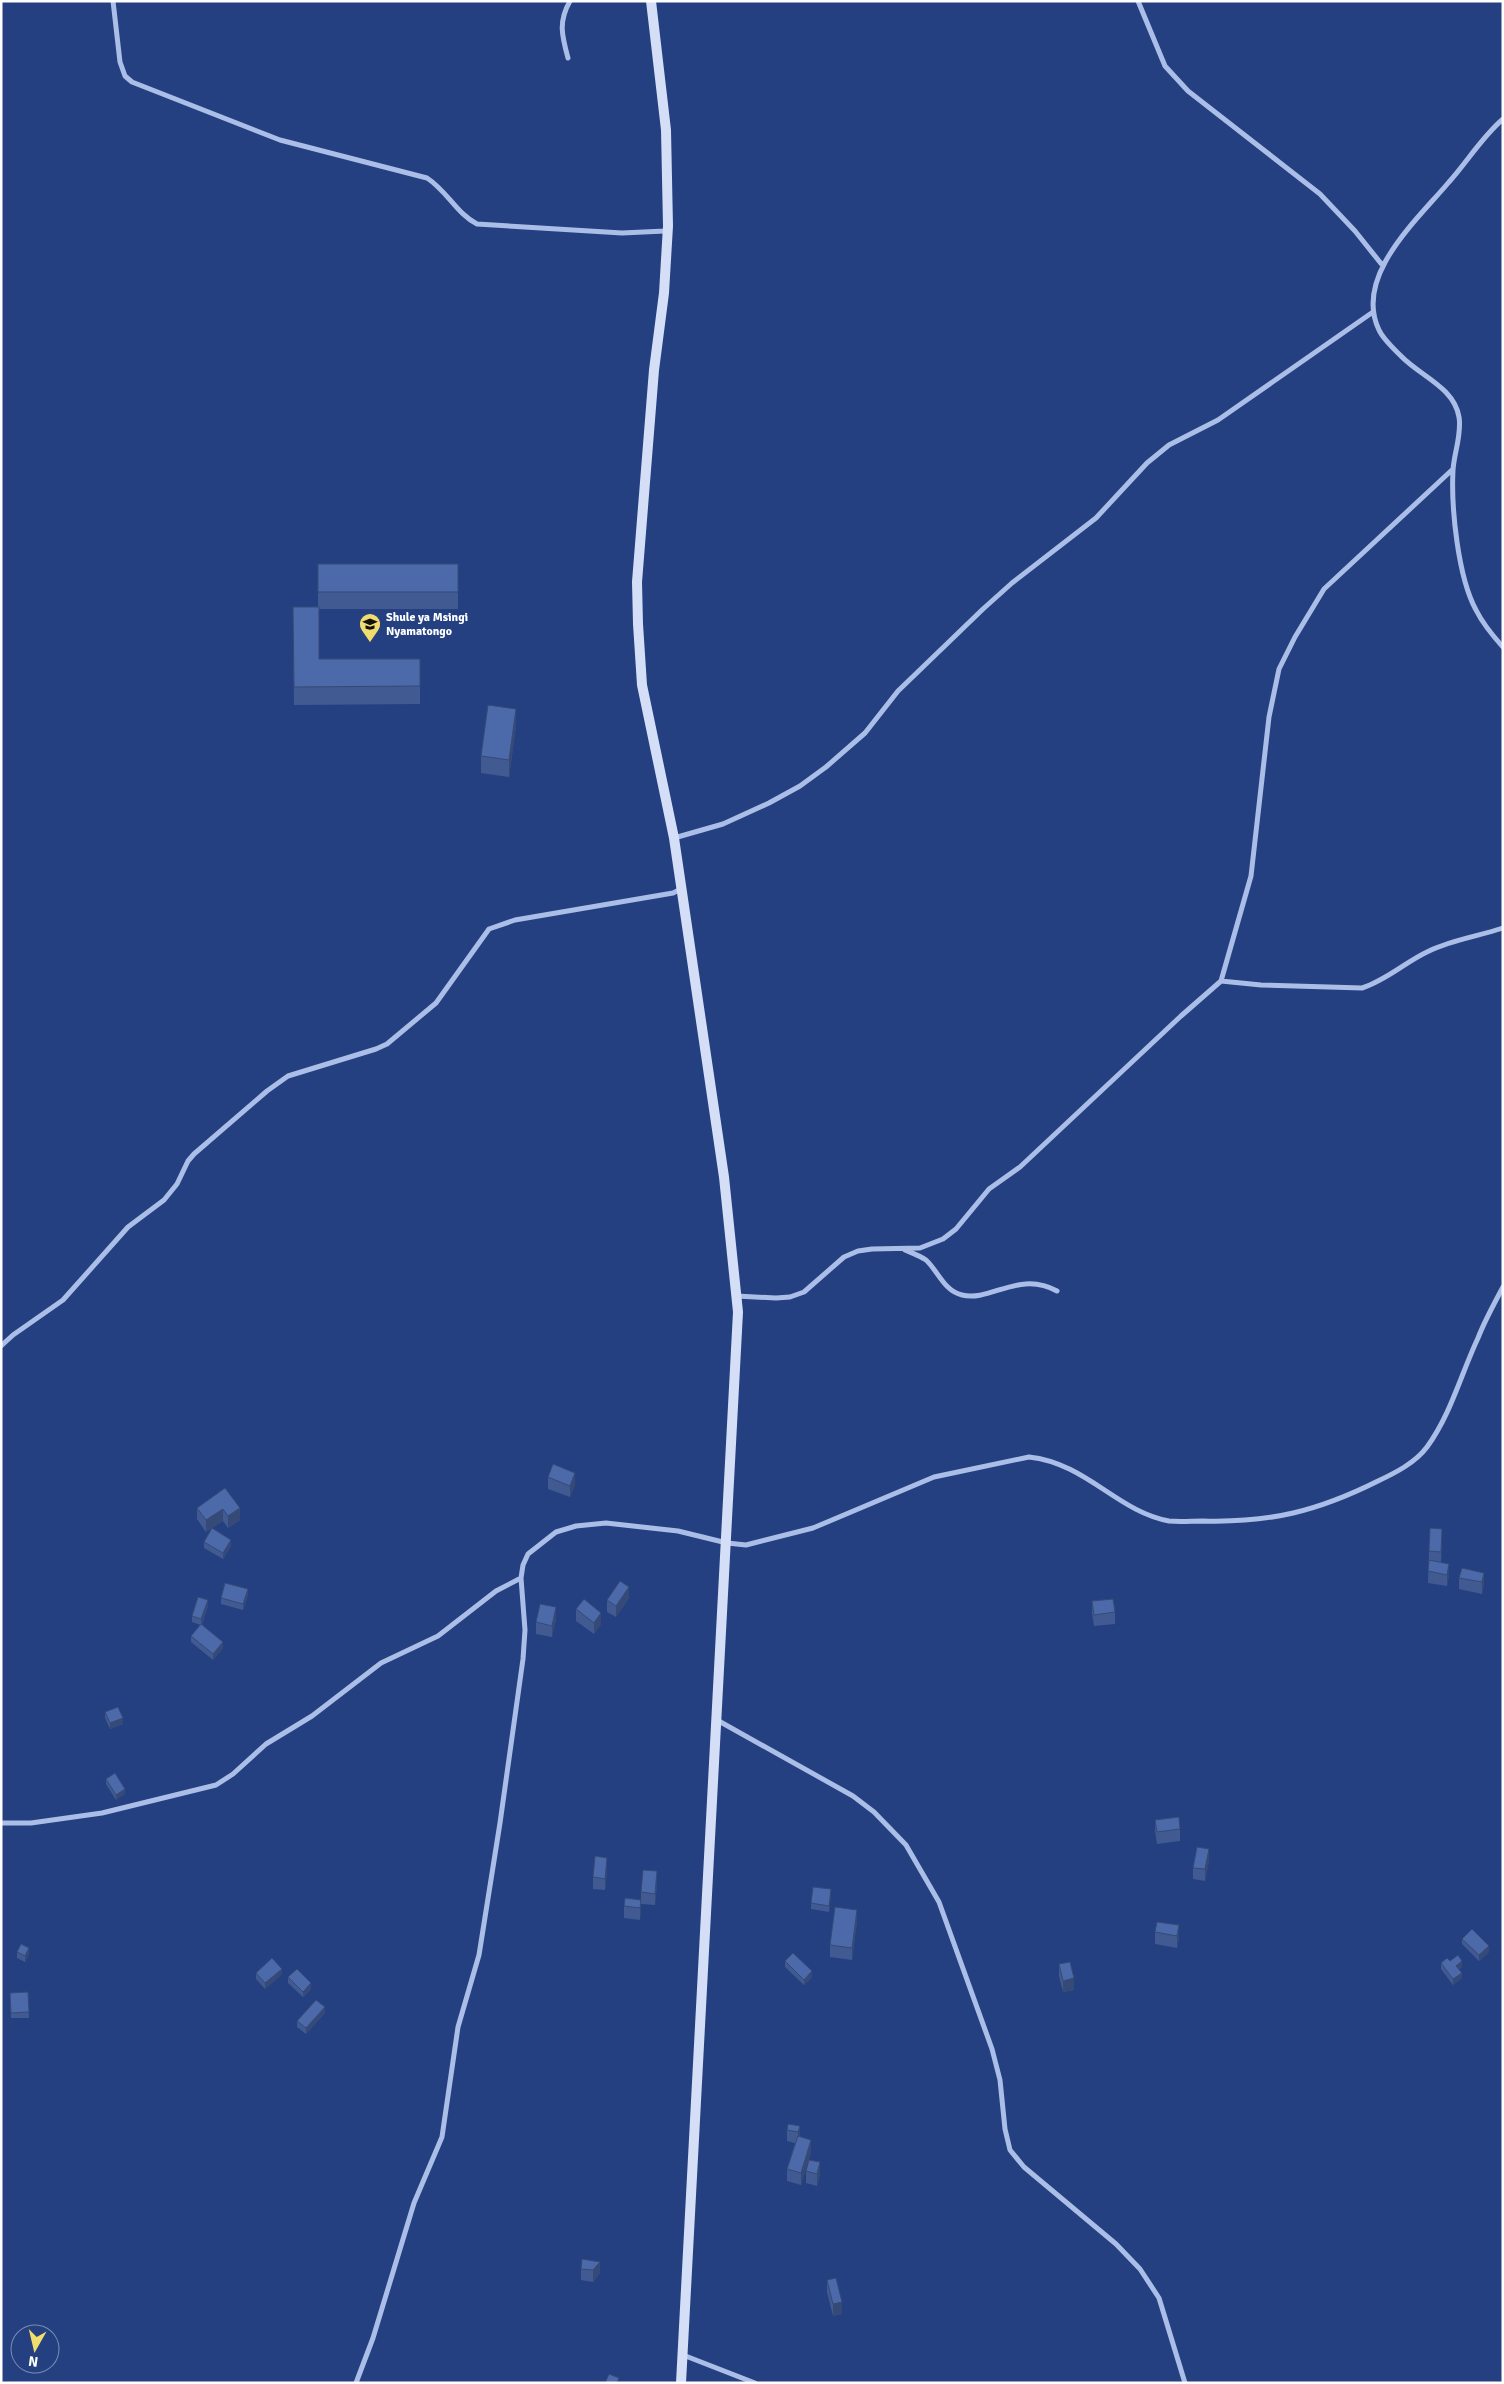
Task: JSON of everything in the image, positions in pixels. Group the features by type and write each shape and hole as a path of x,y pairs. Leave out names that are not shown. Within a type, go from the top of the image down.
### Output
{"street":[{"path":"113,1 120,62 124,76 132,82 280,140 428,178 440,186 466,218 477,224 622,233 665,231 668,226"},
{"path":"568,58 561,33 565,10 570,1"},
{"path":"651,1 666,130 668,226 664,293 650,413 637,582 642,685 674,838 724,1177 737,1296 727,1543 708,1841 681,2383"},
{"path":"1138,1 1165,66 1188,91 1320,194 1355,231 1383,266"},
{"path":"1503,119 1401,237 1383,266 1375,286 1373,312 1379,332 1401,357 1444,391 1454,402 1460,419 1453,469 1454,521 1463,569 1476,609 1503,647"},
{"path":"674,838 723,824 769,803 800,786 826,767 866,733 898,691 983,609 1012,583 1096,518 1146,463 1169,445 1218,420 1373,312"},
{"path":"737,1296 790,1297 804,1292 844,1257 858,1251 927,1247 956,1229 988,1189 1026,1162 1181,1016 1221,981 1250,876 1269,717 1279,669 1295,637 1324,589 1453,469"},
{"path":"1,1346 19,1330 63,1300 128,1228 164,1200 177,1184 188,1160 267,1091 299,1071 380,1048 405,1030 436,1003 488,929 515,920 673,893 681,888"},
{"path":"1221,981 1261,985 1362,988 1378,983 1405,963 1431,950 1503,928"},
{"path":"904,1249 925,1260 948,1287 959,1294 974,1295 1020,1284 1045,1285 1057,1291"},
{"path":"356,2383 373,2338 414,2203 442,2137 458,2027 472,1983 484,1930 520,1692 525,1630 521,1578 522,1565 528,1554 556,1532 576,1526 606,1523 678,1531 727,1543 746,1545 796,1533 828,1522 934,1477 1029,1457 1041,1458 1075,1470 1135,1509 1169,1521 1223,1522 1270,1518 1312,1510 1343,1498 1402,1470 1425,1449 1442,1425 1478,1337 1503,1287"},
{"path":"1,1822 31,1823 102,1813 216,1785 233,1774 266,1744 312,1716 381,1664 438,1636 496,1591 521,1578"},
{"path":"717,1720 847,1791 874,1812 906,1845 939,1902 992,2049 1000,2080 1005,2129 1010,2150 1024,2167 1116,2244 1140,2269 1159,2298 1184,2383"},
{"path":"682,2354 756,2383"}],"building":[{"path":"318,564 458,564 458,592 318,592"},
{"path":"293,607 319,607 319,659 420,659 420,686 294,687"},
{"path":"488,705 516,709 509,760 481,756"},
{"path":"553,1464 575,1473 570,1486 548,1477"},
{"path":"225,1488 240,1508 228,1516 223,1509 206,1520 197,1508"},
{"path":"212,1528 231,1540 223,1553 204,1542"},
{"path":"1430,1528 1442,1529 1441,1552 1429,1551"},
{"path":"1429,1560 1449,1564 1447,1575 1428,1571"},
{"path":"1462,1568 1484,1573 1482,1582 1459,1578"},
{"path":"620,1581 629,1587 616,1606 607,1600"},
{"path":"225,1583 248,1589 243,1604 221,1598"},
{"path":"198,1597 208,1600 201,1619 192,1616"},
{"path":"584,1599 601,1613 594,1623 576,1609"},
{"path":"1113,1599 1115,1612 1094,1615 1092,1601"},
{"path":"540,1604 556,1607 552,1626 536,1622"},
{"path":"201,1624 223,1642 213,1654 191,1636"},
{"path":"118,1707 123,1718 110,1723 105,1712"},
{"path":"115,1773 125,1789 116,1795 106,1779"},
{"path":"1179,1817 1180,1829 1157,1832 1155,1820"},
{"path":"1197,1847 1209,1849 1205,1869 1193,1868"},
{"path":"595,1856 607,1858 605,1879 593,1877"},
{"path":"643,1870 657,1871 655,1894 641,1892"},
{"path":"813,1887 831,1889 829,1906 811,1903"},
{"path":"625,1898 641,1900 640,1908 624,1906"},
{"path":"835,1907 857,1910 852,1948 830,1945"},
{"path":"1157,1922 1179,1925 1177,1936 1155,1932"},
{"path":"1472,1929 1489,1946 1479,1955 1462,1939"},
{"path":"21,1944 29,1948 25,1956 17,1952"},
{"path":"793,1953 812,1971 804,1980 785,1961"},
{"path":"1458,1955 1462,1961 1456,1966 1462,1973 1453,1979 1441,1963 1447,1958 1450,1961"},
{"path":"272,1958 282,1969 265,1983 256,1973"},
{"path":"1070,1962 1074,1978 1063,1981 1059,1964"},
{"path":"297,1969 311,1983 303,1992 288,1977"},
{"path":"28,1992 29,2012 11,2013 10,1993"},
{"path":"316,2000 325,2007 306,2028 297,2021"},
{"path":"788,2124 800,2126 798,2132 787,2130"},
{"path":"798,2136 811,2140 801,2173 787,2169"},
{"path":"809,2160 820,2162 817,2174 806,2171"},
{"path":"582,2259 600,2262 593,2270 581,2269"},
{"path":"836,2278 842,2302 833,2304 827,2280"},
{"path":"609,2374 619,2378 617,2383 605,2383"}],"place":[{"name":"Shule ya Msingi Nyamatongo","path":"370,643"}]}
